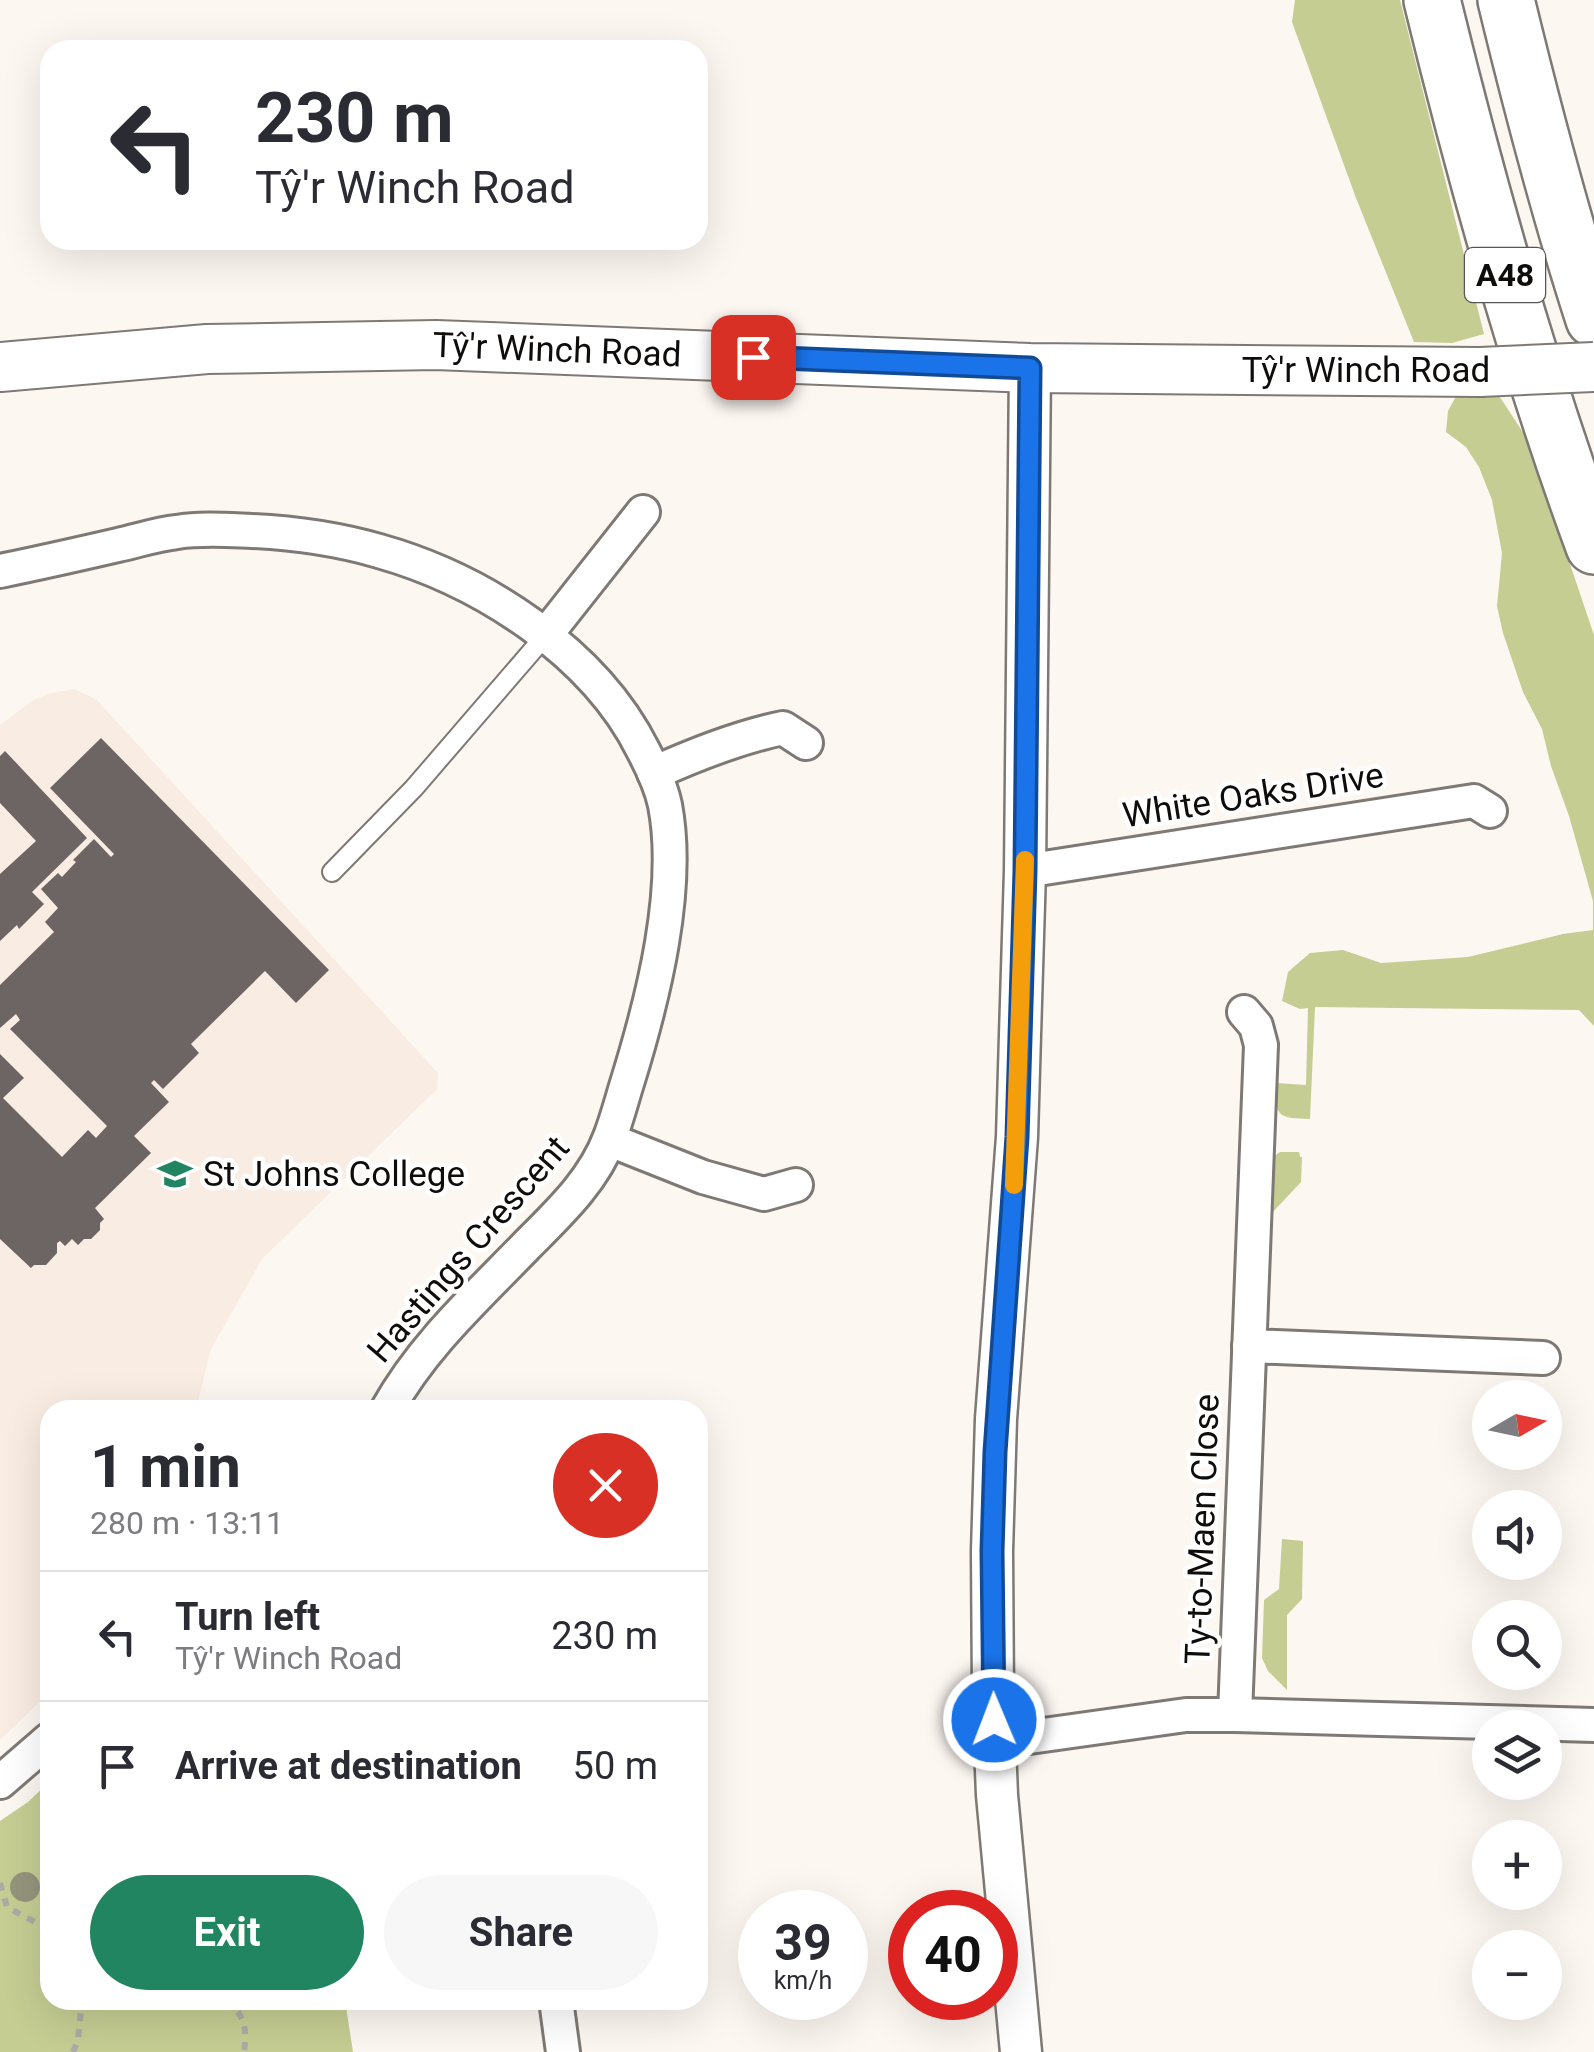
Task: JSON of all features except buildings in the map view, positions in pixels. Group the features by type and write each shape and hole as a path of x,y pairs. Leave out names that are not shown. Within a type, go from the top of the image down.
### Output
{"highway":[{"name":"A48","path":"1432,0 1460,118 1509,288 1594,546"},
{"name":"A48","path":"1506,0 1574,260 1594,319"}],"main road":[{"name":"Tŷ'r Winch Road","path":"0,366 207,349 436,345 1030,368 1480,372 1594,367"}],"street":[{"path":"1021,2052 994,1742 992,1551 1017,1137 1025,871 1030,368"},
{"path":"545,636 642,512"},
{"name":"Hastings Crescent","path":"0,571 177,532 283,533 380,551 426,567 507,608 545,636 610,696 635,733 654,772 664,803 670,874 644,1029 610,1140 589,1178 563,1210 442,1332 404,1378 392,1400"},
{"path":"654,772 719,746 783,728 806,743"},
{"name":"White Oaks Drive","path":"1025,871 1474,800 1490,812"},
{"name":"Ty-to-Maen Close","path":"1235,1714 1262,1045 1256,1026 1244,1012"},
{"name":"Hastings Crescent","path":"610,1140 703,1177 764,1194 796,1185"},
{"path":"1249,1346 1542,1358"},
{"name":"Ty-to-Maen Close","path":"994,1742 1186,1715 1594,1725"},
{"path":"0,1782 40,1748"},
{"path":"557,2010 563,2052"}],"lane":[{"path":"332,872 414,788 545,636"}],"path":[{"path":"0,1883 8,1906 40,1924"},
{"path":"0,1917 8,1906"},
{"path":"73,2052 81,2010"},
{"path":"238,2010 246,2040 244,2052"}],"shaded area":[{"name":"St Johns College","path":"74,689 96,699 438,1073 437,1089 262,1259 211,1349 198,1400 40,1400 40,1702 0,1740 0,725 47,694"}],"green space":[{"path":"1295,0 1400,0 1484,334 1452,343 1414,342 1292,22"},
{"path":"1459,391 1496,391 1528,440 1594,635 1594,1026 1579,1010 1315,1007 1310,1119 1291,1118 1278,1109 1276,1083 1306,1085 1308,1008 1300,1009 1282,1001 1288,972 1310,953 1343,950 1381,963 1468,957 1593,930 1593,901 1569,816 1542,729 1523,692 1503,633 1497,606 1502,553 1492,500 1466,447 1446,432 1448,411"},
{"path":"1280,1152 1299,1152 1301,1182 1271,1214 1274,1156"},
{"path":"1282,1539 1303,1541 1302,1599 1287,1615 1287,1690 1268,1671 1262,1658 1264,1600 1279,1589"},
{"path":"40,1791 40,2010 347,2010 353,2052 0,2052 0,1821"}],"slow traffic":[{"path":"1014,1185 1025,860"}],"place":[{"name":"St Johns College","path":"175,1174"}],"route":[{"path":"753,357 1030,368 1025,871 1017,1137 996,1420 992,1551 994,1720"}]}
